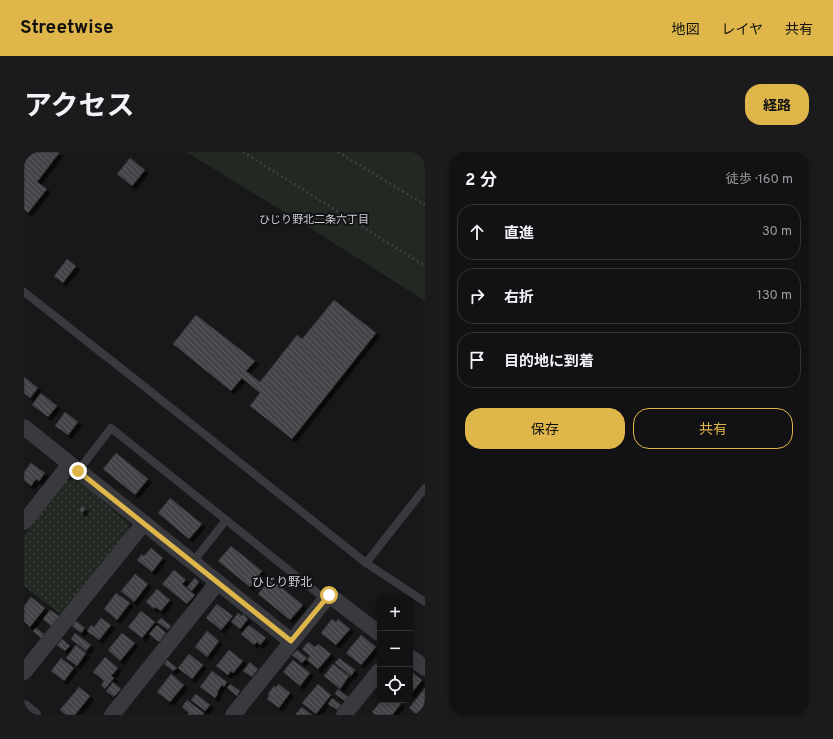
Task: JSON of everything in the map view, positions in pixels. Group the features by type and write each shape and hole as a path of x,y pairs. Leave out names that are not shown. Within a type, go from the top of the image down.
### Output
{"street":[{"path":"24,427 291,641"},
{"path":"24,522 74,468"},
{"path":"24,672 144,523"},
{"path":"112,715 218,582"},
{"path":"233,715 329,595 377,632"},
{"path":"413,659 425,668"},
{"path":"344,715 377,674"},
{"path":"24,708 33,715"}],"lane":[{"path":"24,292 366,563 425,602"},
{"path":"74,468 111,428 325,599"},
{"path":"366,563 425,488"},
{"path":"193,562 226,520"}],"path":[{"path":"243,152 425,266"},
{"path":"338,152 425,205"}],"shaded area":[{"path":"186,152 425,152 425,301 299,221"},
{"path":"77,479 129,524 129,531 60,614 24,586 24,535 67,480"}],"building":[{"path":"24,152 59,153 37,182 47,189 28,213 24,209"},
{"path":"130,158 145,170 132,186 117,174"},
{"path":"67,259 76,266 63,283 54,276"},
{"path":"334,300 376,333 292,439 250,406 260,393 242,378 231,391 173,344 196,315 255,361 246,371 260,382 297,335 302,339"},
{"path":"24,377 38,388 30,398 24,393"},
{"path":"41,393 57,406 48,417 32,405"},
{"path":"65,412 78,422 68,435 55,426"},
{"path":"116,453 148,479 135,495 103,469"},
{"path":"31,463 45,473 39,481 36,479 31,486 24,480 24,472"},
{"path":"170,498 202,524 189,539 158,513"},
{"path":"82,506 86,508 82,513 79,510"},
{"path":"231,546 262,571 250,587 218,561"},
{"path":"151,548 163,558 152,572 137,560 142,554 144,556"},
{"path":"174,570 186,580 182,584 195,595 187,604 162,584"},
{"path":"135,574 148,584 134,602 121,591"},
{"path":"195,578 199,582 192,591 187,587"},
{"path":"271,579 303,605 290,620 258,594"},
{"path":"157,589 170,600 161,611 155,607 154,609 146,602"},
{"path":"116,593 130,603 117,620 104,609"},
{"path":"31,597 45,608 30,627 24,621 24,606"},
{"path":"217,604 233,616 221,630 206,618"},
{"path":"50,610 59,616 51,626 43,619"},
{"path":"141,611 155,622 142,638 128,627"},
{"path":"238,613 242,616 243,614 248,619 240,629 231,622"},
{"path":"101,618 111,625 99,640 87,631 91,625 94,627"},
{"path":"161,618 171,626 168,630 157,622"},
{"path":"332,619 336,622 338,619 350,629 336,645 321,633"},
{"path":"76,621 85,628 81,633 72,626"},
{"path":"157,625 166,633 159,642 149,634"},
{"path":"249,625 266,638 260,645 257,642 254,645 241,634"},
{"path":"36,628 44,634 41,638 33,631"},
{"path":"207,631 219,641 207,657 195,647"},
{"path":"75,633 91,645 86,651 71,639"},
{"path":"122,633 135,643 120,661 108,650"},
{"path":"361,635 376,647 361,665 346,653"},
{"path":"62,639 70,646 65,651 57,645"},
{"path":"308,642 315,647 318,644 331,654 318,669 307,660 310,656 302,649"},
{"path":"76,645 86,653 77,666 66,658"},
{"path":"229,650 243,661 233,673 231,671 228,675 216,666"},
{"path":"297,650 307,658 302,663 292,655"},
{"path":"189,654 203,665 192,679 178,668"},
{"path":"105,657 118,668 111,676 114,678 105,689 101,685 104,681 93,672"},
{"path":"61,658 74,668 64,681 51,671"},
{"path":"339,658 355,670 351,676 335,663"},
{"path":"167,660 177,668 173,671 164,664"},
{"path":"293,660 310,673 300,686 283,672"},
{"path":"250,662 258,669 252,677 243,671"},
{"path":"333,664 349,676 340,689 324,676"},
{"path":"212,671 227,682 224,687 222,685 215,698 200,687"},
{"path":"413,673 422,680 413,691"},
{"path":"171,674 184,685 170,702 157,692"},
{"path":"113,682 121,689 114,697 106,691"},
{"path":"230,684 240,691 237,696 227,688"},
{"path":"279,684 290,693 279,708 267,699 269,696 268,694 274,686 276,687"},
{"path":"318,684 331,695 316,714 302,703"},
{"path":"79,687 90,696 75,715 66,715 60,710"},
{"path":"425,688 425,715 417,715 409,708"},
{"path":"338,689 348,697 345,701 335,694"},
{"path":"196,694 210,705 205,711 191,700"},
{"path":"332,698 341,705 337,710 328,704"},
{"path":"187,700 204,713 203,715 187,715 189,713 182,707"},
{"path":"380,703 401,704 392,715 376,715 372,712"},
{"path":"302,707 312,715 295,715"}],"district":[{"name":"ひじり野北二条六丁目","path":"314,219"},
{"name":"ひじり野北","path":"282,582"}],"route":[{"path":"78,471 291,641 329,595"}]}
